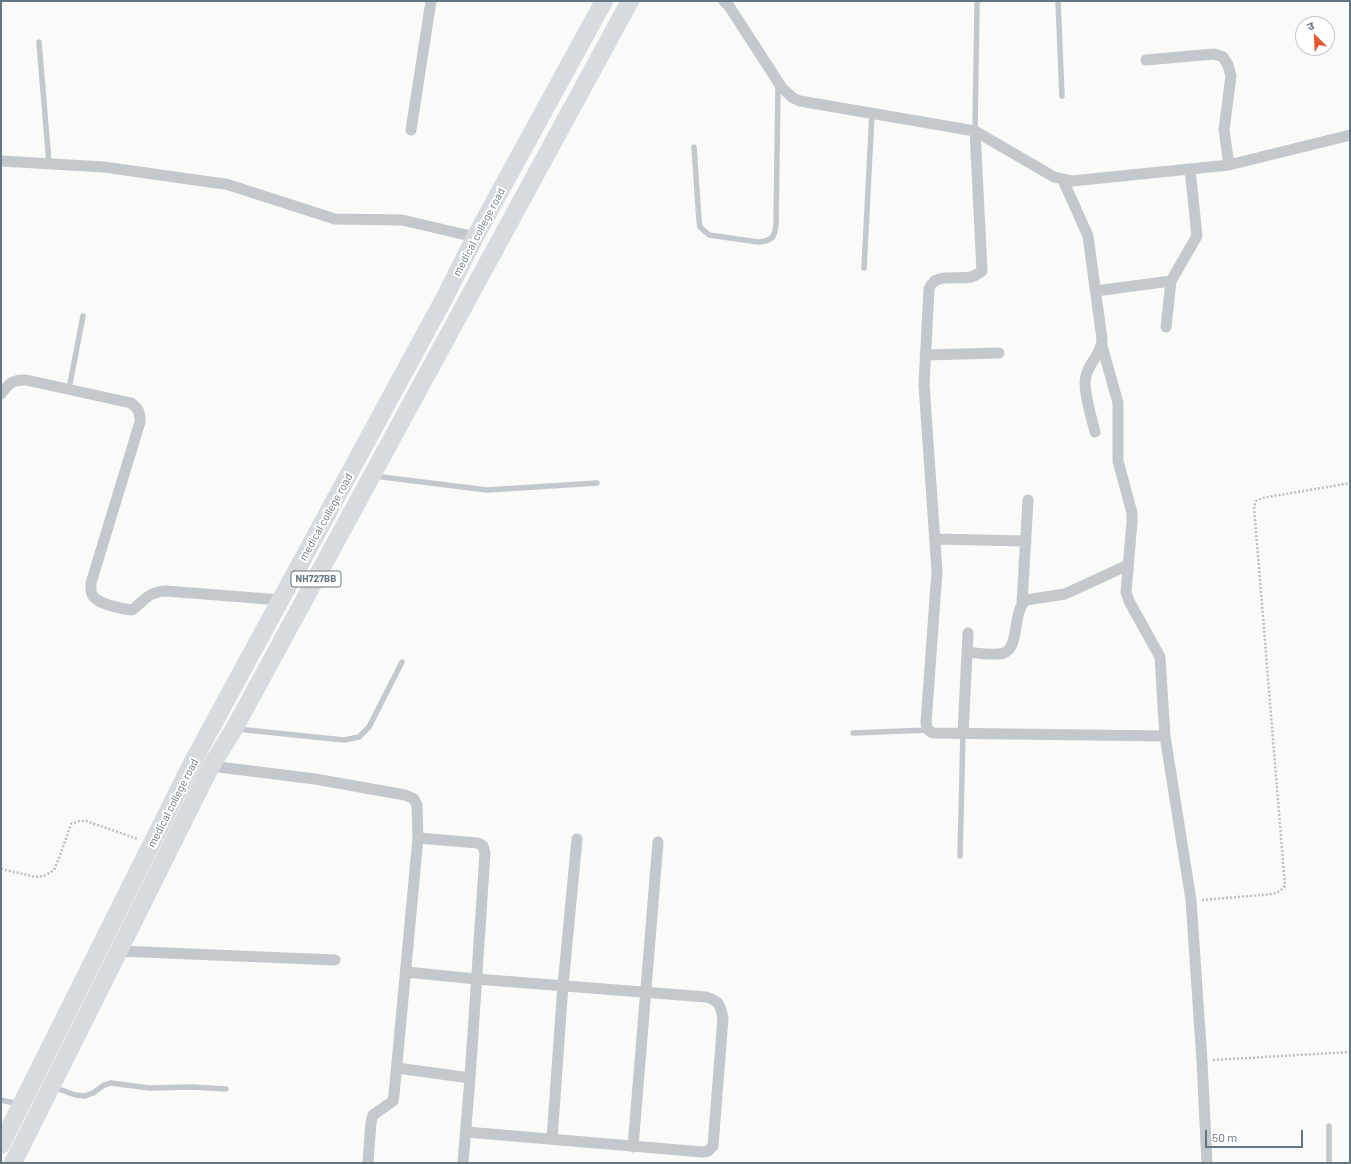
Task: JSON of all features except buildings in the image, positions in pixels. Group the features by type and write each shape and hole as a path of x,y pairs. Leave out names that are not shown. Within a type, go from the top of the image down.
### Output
{"highway":[{"name":"medical college road","path":"1,1145 192,763 445,297 475,237 604,1"},
{"name":"NH727BB","path":"13,1163 211,766 234,729 630,1"},
{"path":"177,795 194,800"}],"street":[{"path":"411,130 431,1"},
{"path":"724,1 729,6 787,94 800,101 975,130 1054,177 1063,180 1072,181 1229,165 1350,135"},
{"path":"1146,60 1214,54 1223,57 1228,65 1231,76 1224,130 1229,165"},
{"path":"975,130 982,271 971,277 937,279 931,284 929,290 924,385 937,578 926,723 928,730 933,733 1165,736"},
{"path":"1,161 104,166 226,184 335,219 402,220 475,237"},
{"path":"1166,327 1171,281 1197,236 1190,169"},
{"path":"1063,180 1088,236 1102,346 1118,403 1118,460 1132,513 1126,592 1160,657 1165,736 1192,900 1207,1163"},
{"path":"1096,291 1171,281"},
{"path":"1095,432 1085,386 1085,378 1102,346"},
{"path":"925,356 999,353"},
{"path":"1,378 12,381"},
{"path":"1,394 12,381 18,379 131,403 138,408 140,422 91,583 93,596 98,601 132,610 150,594 158,591 281,600"},
{"path":"967,652 1000,654 1009,650 1012,645 1019,609 1022,603 1028,500"},
{"path":"935,539 1026,541"},
{"path":"1022,603 1026,600 1065,594 1128,565"},
{"path":"963,733 968,634"},
{"path":"211,766 315,779 405,795 414,799 416,805 418,838 393,1101 373,1115 371,1122 368,1163"},
{"path":"418,838 478,843 483,846 485,854 463,1163"},
{"path":"552,1139 563,985 577,840"},
{"path":"634,1147 658,842"},
{"path":"118,951 335,960"},
{"path":"406,972 706,997 715,999 720,1006 723,1018 713,1146 708,1151 703,1152 634,1147 466,1132"},
{"path":"397,1068 470,1078"}],"lane":[{"path":"975,130 978,1"},
{"path":"1058,1 1062,96"},
{"path":"40,42 49,163"},
{"path":"694,147 700,227 709,235 758,242 766,242 772,238 776,233 778,82"},
{"path":"864,268 872,113"},
{"path":"69,389 83,316"},
{"path":"372,476 487,490 597,483"},
{"path":"234,729 344,740 359,737 369,727 402,662"},
{"path":"853,733 928,730"},
{"path":"960,856 963,733"},
{"path":"51,1086 75,1095 85,1096 104,1085 111,1083 149,1088 192,1086 226,1089"},
{"path":"1,1100 22,1104"},
{"path":"1329,1126 1329,1163"}],"path":[{"path":"1192,900 1273,894 1280,892 1285,886 1254,507 1256,501 1262,498 1350,483"},
{"path":"1,869 36,877 44,876 54,870 71,824 79,821 86,821 152,844"},
{"path":"1202,1061 1350,1052"}]}
